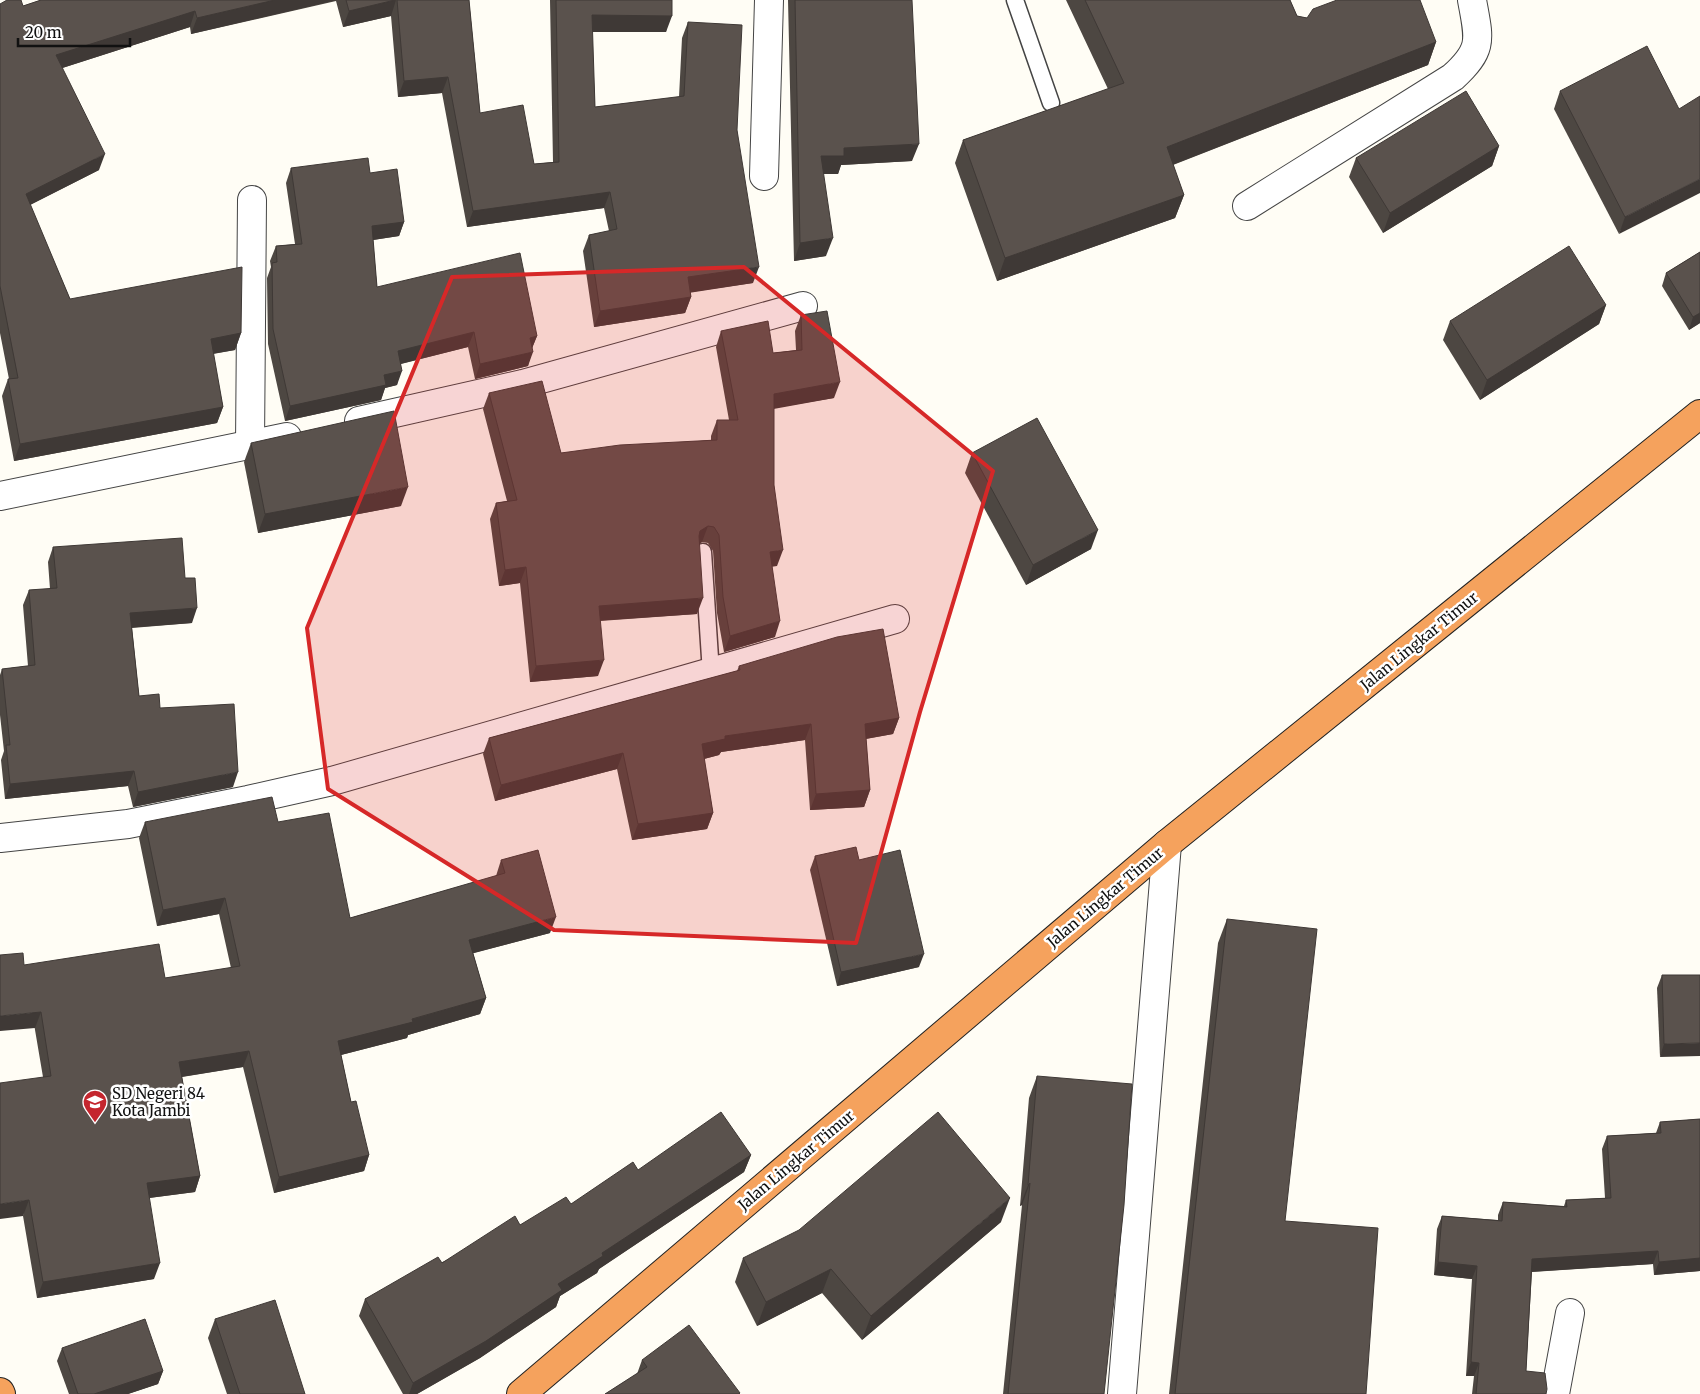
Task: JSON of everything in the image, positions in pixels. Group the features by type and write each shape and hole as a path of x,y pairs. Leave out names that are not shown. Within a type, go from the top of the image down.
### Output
{"highway":[{"name":"Jalan Lingkar Timur","path":"521,1394 1167,844 1700,414"}],"street":[{"path":"764,176 769,0"},
{"path":"1248,206 1453,78 1469,62 1478,45 1472,0"},
{"path":"250,445 252,200"},
{"path":"338,425 523,384 802,306"},
{"path":"0,496 309,432"},
{"path":"0,838 128,824 332,781 895,619"},
{"path":"1122,1394 1167,844"},
{"path":"1555,1394 1570,1313"}],"lane":[{"path":"1015,0 1052,103"},
{"path":"702,552 711,673"}],"highlighted area":[{"path":"744,267 993,471 920,712 856,943 554,930 328,789 307,628 452,277"}],"building":[{"path":"7,0 21,0 23,6 41,0 275,0 197,18 195,11 56,55 105,154 26,194 70,299 242,267 241,333 211,339 223,407 20,444 8,379 18,378 0,286 0,4"},
{"path":"346,0 395,0 349,11"},
{"path":"397,0 469,0 480,113 523,105 534,164 559,162 556,0 672,0 672,16 592,15 595,107 684,96 688,22 742,25 737,130 759,267 688,277 691,297 600,311 589,235 617,229 610,192 473,211 448,77 404,81"},
{"path":"795,0 912,0 919,144 844,148 844,156 821,156 833,238 800,243"},
{"path":"1085,0 1290,0 1297,16 1307,18 1313,9 1337,0 1420,0 1436,42 1167,147 1184,195 1005,258 963,140 1124,83"},
{"path":"1647,46 1679,109 1700,96 1700,179 1625,217 1560,91"},
{"path":"1466,91 1499,146 1390,213 1356,158"},
{"path":"368,158 370,173 397,169 404,222 372,226 377,287 520,253 537,336 530,338 533,352 480,364 474,332 398,351 402,371 384,375 386,385 290,406 273,329 272,263 277,262 276,246 302,244 291,168"},
{"path":"1569,246 1606,305 1487,380 1450,321"},
{"path":"1700,252 1700,313 1693,317 1666,273"},
{"path":"827,311 840,382 774,394 774,485 783,550 770,552 780,621 730,636 723,597 719,535 714,527 708,526 700,531 699,536 703,598 599,606 604,660 536,666 526,567 505,570 496,503 517,500 489,393 542,381 561,453 620,445 717,440 717,420 738,420 721,331 768,321 773,353 802,350 801,315"},
{"path":"394,411 408,487 265,514 251,443"},
{"path":"1037,418 1098,530 1033,565 972,453"},
{"path":"182,538 185,578 195,578 197,608 130,613 139,696 159,694 160,708 234,704 238,772 138,792 134,771 10,784 6,745 10,745 2,669 35,665 29,590 57,588 53,547"},
{"path":"883,629 899,718 865,724 870,790 816,794 811,724 725,736 725,739 702,744 713,813 638,824 623,753 501,785 489,738 740,670 739,666 837,637"},
{"path":"272,797 278,822 329,813 350,918 505,873 501,860 538,850 556,917 469,940 486,998 412,1019 413,1022 338,1041 351,1102 356,1101 369,1155 279,1177 249,1051 179,1062 200,1176 147,1183 160,1263 43,1282 29,1200 0,1204 0,1083 51,1076 41,1012 0,1016 0,955 23,953 24,965 159,944 165,978 240,966 225,898 163,910 145,822"},
{"path":"856,847 859,860 900,850 924,954 841,972 815,856"},
{"path":"1227,919 1317,929 1285,1221 1378,1228 1366,1394 1175,1394"},
{"path":"1662,975 1700,975 1700,1043 1664,1044"},
{"path":"1037,1076 1132,1084 1124,1205 1104,1394 1008,1394 1030,1183 1028,1185"},
{"path":"721,1112 751,1155 602,1253 603,1256 558,1284 562,1290 486,1341 413,1383 365,1299 438,1257 442,1263 515,1216 520,1225 566,1197 571,1204 633,1162 638,1170"},
{"path":"938,1112 1010,1198 871,1316 831,1269 766,1302 743,1258 799,1230"},
{"path":"1700,1119 1700,1258 1659,1262 1658,1251 1532,1259 1526,1371 1545,1373 1546,1394 1476,1394 1479,1363 1471,1362 1477,1266 1438,1262 1442,1216 1502,1221 1503,1202 1567,1207 1566,1200 1611,1198 1607,1136 1661,1133 1660,1122"},
{"path":"275,1300 305,1394 240,1394 215,1319"},
{"path":"145,1319 163,1371 94,1394 78,1394 62,1348"},
{"path":"689,1325 739,1394 605,1394 647,1367 642,1360"}],"place":[{"name":"SD Negeri 84 Kota Jambi","path":"95,1123"}]}
